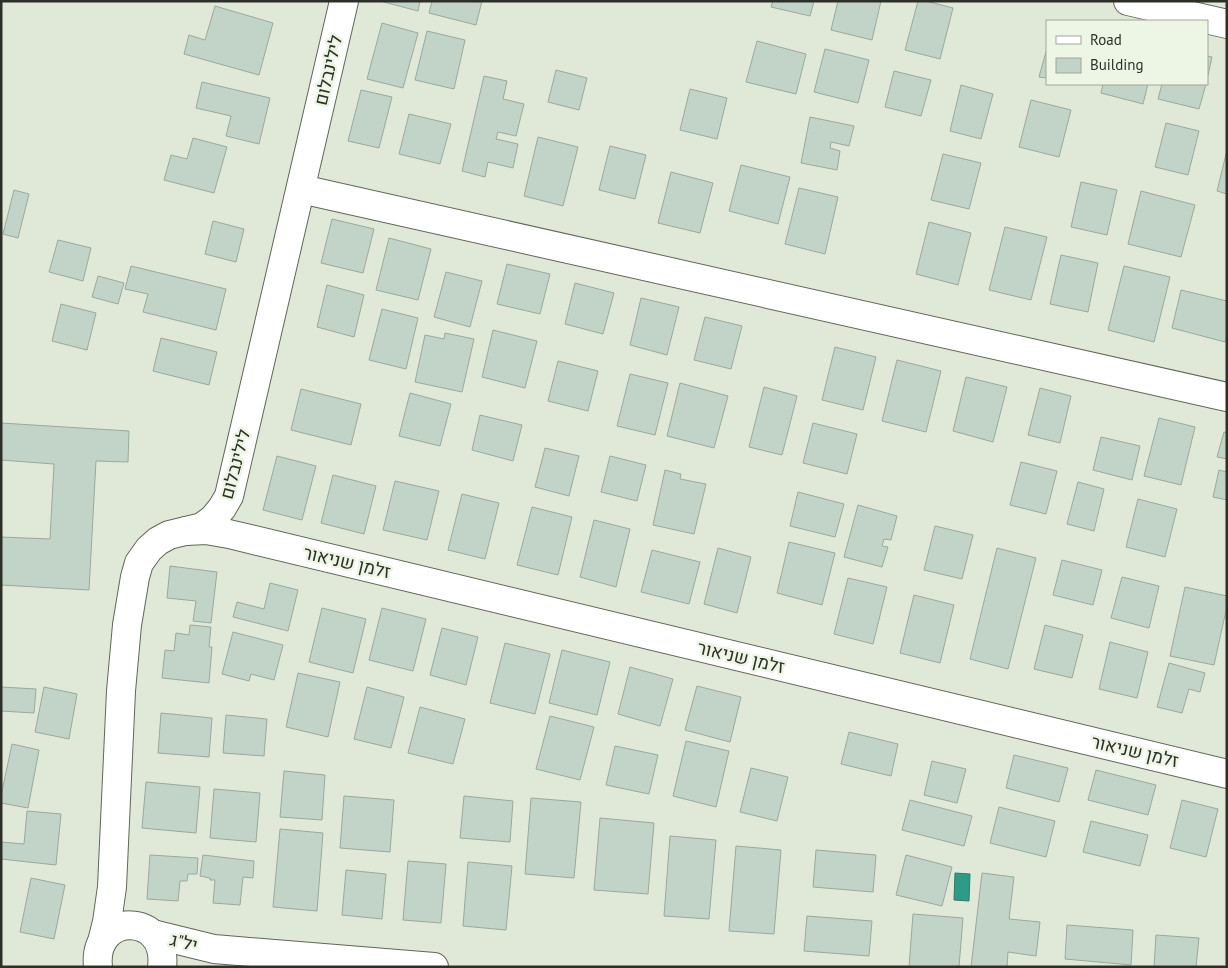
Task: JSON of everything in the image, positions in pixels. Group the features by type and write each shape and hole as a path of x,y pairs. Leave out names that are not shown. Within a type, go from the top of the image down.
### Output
{"street":[{"name":"לילינבלום","path":"100,955 112,887 121,691 134,577 139,563 158,541 169,535 202,526 213,519 229,496 344,1"},
{"path":"1128,1 1227,24"},
{"path":"301,189 1227,397"},
{"name":"זלמן שניאור","path":"229,496 229,512 234,525 255,540"},
{"name":"זלמן שניאור","path":"186,531 206,530 222,532 1227,774"},
{"name":"לילינבלום","path":"112,887 124,913 160,944 164,956 162,967"},
{"path":"100,955 105,937 113,930 129,926 145,930"},
{"name":"יל\"ג","path":"145,930 214,949 434,967"},
{"name":"יל\"ג","path":"168,967 214,949"}],"water":[{"path":"955,873 970,874 969,901 954,900"}],"building":[{"path":"380,1 420,1 418,11"},
{"path":"432,1 482,1 476,25 429,13"},
{"path":"773,1 814,1 810,16 771,7"},
{"path":"838,1 881,1 872,40 831,30"},
{"path":"918,1 926,1 953,8 940,59 905,50"},
{"path":"215,6 273,23 259,75 184,54 189,35 205,40"},
{"path":"382,23 418,33 403,88 367,79"},
{"path":"427,31 465,40 454,89 415,80"},
{"path":"757,41 806,54 796,94 746,82"},
{"path":"825,49 869,60 858,103 814,92"},
{"path":"1046,52 1046,78 1039,77"},
{"path":"1208,56 1212,57 1208,75"},
{"path":"556,70 587,78 579,110 548,102"},
{"path":"894,71 931,80 921,116 885,107"},
{"path":"484,76 507,81 503,99 524,104 516,136 498,132 496,139 518,144 513,168 488,162 485,177 462,171"},
{"path":"202,82 270,98 259,144 226,136 231,116 196,108"},
{"path":"961,85 993,94 981,139 950,131"},
{"path":"1103,85 1148,85 1143,104 1101,93"},
{"path":"1162,85 1206,85 1199,109 1158,99"},
{"path":"690,89 727,98 717,139 680,130"},
{"path":"361,90 392,97 379,148 348,141"},
{"path":"1031,100 1071,110 1059,157 1019,147"},
{"path":"409,114 451,124 440,164 399,154"},
{"path":"810,117 854,126 849,146 831,142 830,148 840,151 837,170 801,163"},
{"path":"1166,123 1199,131 1188,175 1155,167"},
{"path":"538,137 578,147 563,206 524,196"},
{"path":"193,138 227,147 214,193 164,180 171,155 187,159"},
{"path":"610,146 646,155 635,199 599,190"},
{"path":"1227,150 1227,194 1217,191"},
{"path":"943,154 981,163 969,209 931,200"},
{"path":"741,165 790,177 778,224 729,211"},
{"path":"671,172 713,183 700,233 658,223"},
{"path":"1081,182 1117,190 1107,235 1071,227"},
{"path":"799,188 838,197 825,254 785,244"},
{"path":"14,190 29,194 18,238 3,234"},
{"path":"1141,191 1195,205 1181,257 1128,244"},
{"path":"332,219 374,229 363,273 321,263"},
{"path":"213,221 244,229 236,262 205,254"},
{"path":"929,222 971,233 958,285 916,274"},
{"path":"1005,227 1047,237 1031,300 989,290"},
{"path":"389,238 431,249 418,300 376,290"},
{"path":"58,240 91,248 83,281 49,272"},
{"path":"1061,255 1098,263 1088,312 1050,304"},
{"path":"507,264 550,274 540,314 497,304"},
{"path":"131,266 226,289 216,330 143,312 148,294 125,289"},
{"path":"1124,266 1170,277 1154,342 1108,330"},
{"path":"446,272 482,281 470,327 434,317"},
{"path":"98,276 124,283 118,304 92,297"},
{"path":"575,283 614,293 603,334 565,324"},
{"path":"327,285 364,295 354,337 317,327"},
{"path":"1181,290 1227,301 1227,334 1225,342 1172,328"},
{"path":"641,298 679,307 667,355 630,345"},
{"path":"61,304 96,313 87,350 52,341"},
{"path":"382,309 418,318 406,369 369,360"},
{"path":"705,317 742,326 731,369 694,360"},
{"path":"493,330 537,341 525,388 482,377"},
{"path":"445,333 474,339 462,392 415,382 425,335 444,339"},
{"path":"161,338 217,352 209,385 153,371"},
{"path":"835,347 876,357 863,410 822,400"},
{"path":"897,360 941,371 926,432 882,421"},
{"path":"558,361 598,371 588,411 548,401"},
{"path":"630,374 668,383 655,435 617,426"},
{"path":"966,377 1007,387 993,442 953,431"},
{"path":"680,383 728,396 714,448 667,436"},
{"path":"764,387 797,396 782,455 749,447"},
{"path":"1040,388 1071,396 1060,443 1028,435"},
{"path":"301,389 361,404 351,445 291,430"},
{"path":"410,393 451,404 440,446 399,436"},
{"path":"480,415 522,425 513,461 472,450"},
{"path":"1159,418 1195,427 1181,485 1144,476"},
{"path":"1,423 129,431 128,462 96,461 89,590 1,585 1,537 50,539 54,464 1,460"},
{"path":"813,423 857,434 847,474 803,463"},
{"path":"1224,432 1227,433 1227,459 1217,457"},
{"path":"1101,437 1140,446 1132,480 1093,470"},
{"path":"545,448 579,456 569,496 535,487"},
{"path":"277,456 316,466 302,520 263,510"},
{"path":"610,456 646,465 637,501 601,492"},
{"path":"1021,462 1057,471 1046,514 1010,505"},
{"path":"665,470 681,474 680,479 706,484 694,534 653,525"},
{"path":"1219,470 1227,472 1227,500 1213,497"},
{"path":"333,475 376,486 364,534 321,523"},
{"path":"395,481 439,491 427,540 383,530"},
{"path":"1078,482 1104,489 1094,531 1067,524"},
{"path":"798,492 844,504 835,537 790,526"},
{"path":"462,494 499,503 485,559 448,550"},
{"path":"1138,499 1177,509 1165,557 1126,547"},
{"path":"858,505 897,516 891,540 884,539 882,546 888,547 882,567 844,557"},
{"path":"532,507 572,517 558,575 517,565"},
{"path":"594,520 630,529 616,587 580,577"},
{"path":"935,526 973,535 962,579 924,570"},
{"path":"789,542 835,553 822,605 777,593"},
{"path":"718,548 751,557 737,613 704,604"},
{"path":"997,548 1036,558 1008,669 970,659"},
{"path":"652,550 700,562 689,604 641,592"},
{"path":"1062,560 1102,570 1093,605 1053,595"},
{"path":"170,566 217,572 211,623 193,621 196,601 167,598"},
{"path":"1122,577 1159,586 1149,628 1111,618"},
{"path":"848,578 887,587 873,644 834,634"},
{"path":"270,583 298,590 288,631 233,617 237,602 264,609"},
{"path":"1185,587 1227,596 1227,606 1214,665 1170,656"},
{"path":"914,595 954,605 940,663 900,653"},
{"path":"322,608 366,619 353,673 309,662"},
{"path":"382,608 426,619 413,671 369,660"},
{"path":"190,625 211,627 209,647 212,647 209,683 162,678 165,650 174,651 176,633 189,635"},
{"path":"1045,625 1083,635 1072,678 1034,669"},
{"path":"442,628 478,637 466,685 430,675"},
{"path":"233,632 283,645 274,680 251,674 249,681 222,674"},
{"path":"1110,642 1148,652 1137,698 1099,689"},
{"path":"505,643 550,654 535,714 490,703"},
{"path":"562,650 610,662 597,715 549,703"},
{"path":"1169,663 1205,673 1200,692 1189,689 1182,713 1157,707"},
{"path":"630,667 673,679 660,726 618,714"},
{"path":"298,673 340,682 328,737 286,727"},
{"path":"697,686 741,697 730,742 685,730"},
{"path":"1,687 36,689 34,713 1,711"},
{"path":"44,687 77,694 69,739 35,732"},
{"path":"367,687 404,697 391,748 354,739"},
{"path":"420,707 465,719 453,764 408,753"},
{"path":"161,713 212,718 209,757 158,753"},
{"path":"226,715 267,719 264,756 223,753"},
{"path":"550,716 594,727 580,780 536,769"},
{"path":"849,732 898,744 891,776 841,764"},
{"path":"686,741 729,751 716,807 673,796"},
{"path":"12,744 39,750 28,808 1,803"},
{"path":"615,746 658,755 649,794 606,785"},
{"path":"1014,755 1068,768 1059,802 1006,788"},
{"path":"932,761 966,769 957,803 924,795"},
{"path":"751,768 788,777 777,821 740,812"},
{"path":"1096,770 1156,785 1148,815 1088,800"},
{"path":"284,771 325,775 322,820 280,817"},
{"path":"146,782 200,787 196,833 142,828"},
{"path":"214,789 260,793 256,842 210,838"},
{"path":"344,796 394,800 390,852 340,848"},
{"path":"464,796 513,801 510,842 460,838"},
{"path":"531,798 581,802 574,878 525,874"},
{"path":"910,800 972,816 964,846 902,830"},
{"path":"1182,800 1218,809 1206,857 1170,848"},
{"path":"999,807 1055,821 1046,857 990,843"},
{"path":"27,811 61,814 56,865 1,859 1,842 24,844"},
{"path":"600,818 654,823 648,894 594,890"},
{"path":"1091,821 1148,835 1140,866 1083,852"},
{"path":"280,829 323,833 317,911 273,907"},
{"path":"670,836 716,840 709,919 664,916"},
{"path":"736,846 781,850 774,934 729,931"},
{"path":"816,850 876,855 873,892 813,887"},
{"path":"150,855 198,858 197,874 188,874 187,881 180,881 178,901 147,899"},
{"path":"203,855 254,861 253,878 243,877 240,905 213,903 215,880 200,876"},
{"path":"906,855 952,867 942,906 896,895"},
{"path":"408,861 446,864 441,923 403,920"},
{"path":"468,862 512,866 506,930 463,926"},
{"path":"346,870 386,874 382,919 342,915"},
{"path":"982,873 1014,877 1009,919 1040,922 1036,956 1008,952 1007,967 971,967"},
{"path":"31,878 65,885 54,939 20,932"},
{"path":"913,914 963,918 959,967 909,967"},
{"path":"807,916 872,921 869,956 804,951"},
{"path":"1067,925 1133,930 1131,965 1065,959"},
{"path":"1156,935 1199,938 1196,967 1154,967"}]}
